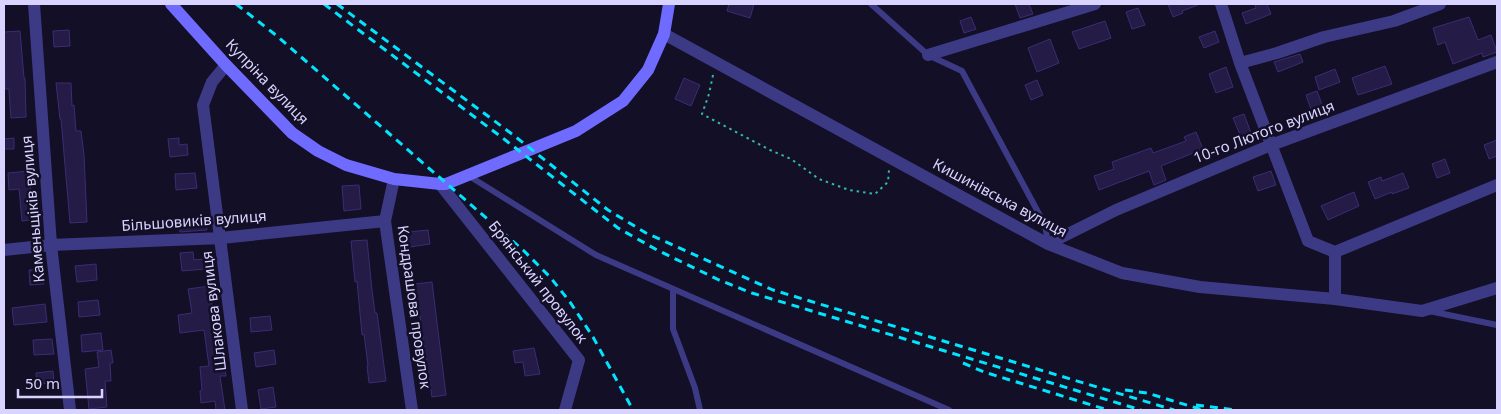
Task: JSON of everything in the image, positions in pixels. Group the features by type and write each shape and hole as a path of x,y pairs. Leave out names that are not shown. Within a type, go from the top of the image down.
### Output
{"main road":[{"name":"Купріна вулиця","path":"172,4 226,65 292,134 318,151 346,165 394,179 440,184"},
{"path":"440,184 446,184 576,131 623,100 648,70 664,34 669,4"}],"street":[{"name":"Каменьщіків вулиця","path":"34,4 51,245 70,410"},
{"path":"928,55 1095,4"},
{"path":"1221,4 1240,62 1308,241 1335,252 1497,185"},
{"path":"1240,62 1277,53 1324,37 1394,21 1440,4"},
{"name":"Кишинівська вулиця","path":"664,34 1048,244 1122,274 1200,287 1335,299 1423,310 1497,288"},
{"name":"10-го Лютого вулиця","path":"1048,244 1116,210 1271,144 1497,62"},
{"name":"Шлакова вулиця","path":"226,65 212,82 203,105 222,238 242,410"},
{"name":"Кондрашова провулок","path":"394,179 385,221 412,410"},
{"name":"Брянський провулок","path":"440,184 579,360 565,410"},
{"name":"Більшовиків вулиця","path":"4,250 51,245 222,238 385,221"},
{"path":"1335,252 1335,299"}],"lane":[{"path":"871,4 928,55 962,71 1045,225 1048,244"},
{"path":"468,175 596,255 949,410"},
{"path":"673,289 673,329 695,388 700,410"},
{"path":"1423,310 1497,325"}],"path":[{"path":"716,62 710,94 702,114 791,159 819,179 849,190 875,194 888,182 890,157"}],"building":[{"path":"729,4 754,4 750,18 727,11"},
{"path":"1015,4 1029,4 1033,14 1020,18"},
{"path":"1168,4 1198,5 1182,11 1183,13 1173,17"},
{"path":"1255,4 1267,4 1271,14 1246,24 1242,13 1256,8"},
{"path":"1138,8 1145,25 1132,29 1126,12"},
{"path":"971,17 976,29 964,33 960,21"},
{"path":"1469,17 1478,40 1491,35 1497,52 1483,57 1482,53 1453,64 1445,42 1438,45 1433,28"},
{"path":"1105,21 1111,38 1079,49 1072,32"},
{"path":"69,30 70,46 54,47 53,31"},
{"path":"20,31 25,78 26,117 11,118 9,89 5,89 4,32"},
{"path":"1215,31 1219,42 1204,48 1199,37"},
{"path":"1050,39 1059,63 1037,72 1028,48"},
{"path":"1300,54 1303,62 1278,72 1274,62"},
{"path":"1385,66 1392,84 1358,95 1352,78"},
{"path":"1226,67 1233,87 1216,93 1209,74"},
{"path":"1335,69 1340,82 1319,90 1315,77"},
{"path":"684,78 700,85 691,106 675,99"},
{"path":"1037,80 1043,95 1031,100 1025,85"},
{"path":"56,83 71,83 76,131 81,131 84,155 87,222 70,223"},
{"path":"1317,91 1323,107 1312,112 1306,95"},
{"path":"1244,114 1251,133 1241,137 1233,118"},
{"path":"1196,132 1203,149 1161,166 1166,180 1154,185 1149,171 1099,190 1094,176 1114,169 1112,162 1151,148 1153,153 1186,141 1184,137"},
{"path":"14,138 14,149 4,149 4,139"},
{"path":"179,138 179,145 187,144 188,155 170,157 168,139"},
{"path":"1497,140 1497,156 1489,159 1484,145"},
{"path":"1445,159 1450,173 1437,178 1432,164"},
{"path":"29,171 32,204 36,204 38,219 22,221 19,189 9,190 8,173"},
{"path":"1271,171 1276,185 1258,191 1253,177"},
{"path":"195,173 197,188 176,190 175,174"},
{"path":"1403,173 1409,188 1375,199 1368,182 1381,177 1382,181"},
{"path":"359,185 361,209 344,211 342,186"},
{"path":"1354,192 1359,206 1328,220 1321,206"},
{"path":"206,220 207,230 180,232 179,222"},
{"path":"428,230 430,244 410,247 408,232"},
{"path":"367,240 375,313 377,313 386,381 369,383 351,241"},
{"path":"193,252 194,260 204,259 205,269 182,271 180,253"},
{"path":"96,264 97,280 77,282 75,266"},
{"path":"43,269 44,284 30,285 29,270"},
{"path":"432,282 446,395 432,397 415,284"},
{"path":"210,286 215,336 218,336 221,365 224,364 226,376 220,376 225,410 216,410 215,401 201,403 200,367 209,366 204,330 180,333 178,315 192,313 188,289"},
{"path":"98,300 100,315 79,317 78,302"},
{"path":"45,304 47,322 14,325 12,308"},
{"path":"270,316 272,330 251,332 250,318"},
{"path":"101,333 103,350 82,352 81,335"},
{"path":"52,339 54,354 34,355 33,340"},
{"path":"534,348 540,374 525,376 523,362 515,363 513,351"},
{"path":"111,350 113,363 110,363 111,381 105,381 107,407 89,409 85,369 99,367 97,352"},
{"path":"274,350 276,364 256,367 254,353"},
{"path":"53,371 54,383 37,384 36,373"},
{"path":"273,387 276,407 261,409 258,390"}],"railway":[{"path":"236,4 277,36 523,250 550,277 570,302 593,337 633,410"},
{"path":"324,4 504,139 618,228 657,250 719,280 752,293 1141,410"},
{"path":"337,4 512,134 608,210 646,233 773,290 1174,410"},
{"path":"963,363 984,372 1108,410"},
{"path":"1125,390 1147,393 1203,410"},
{"path":"1196,405 1236,410"}]}
